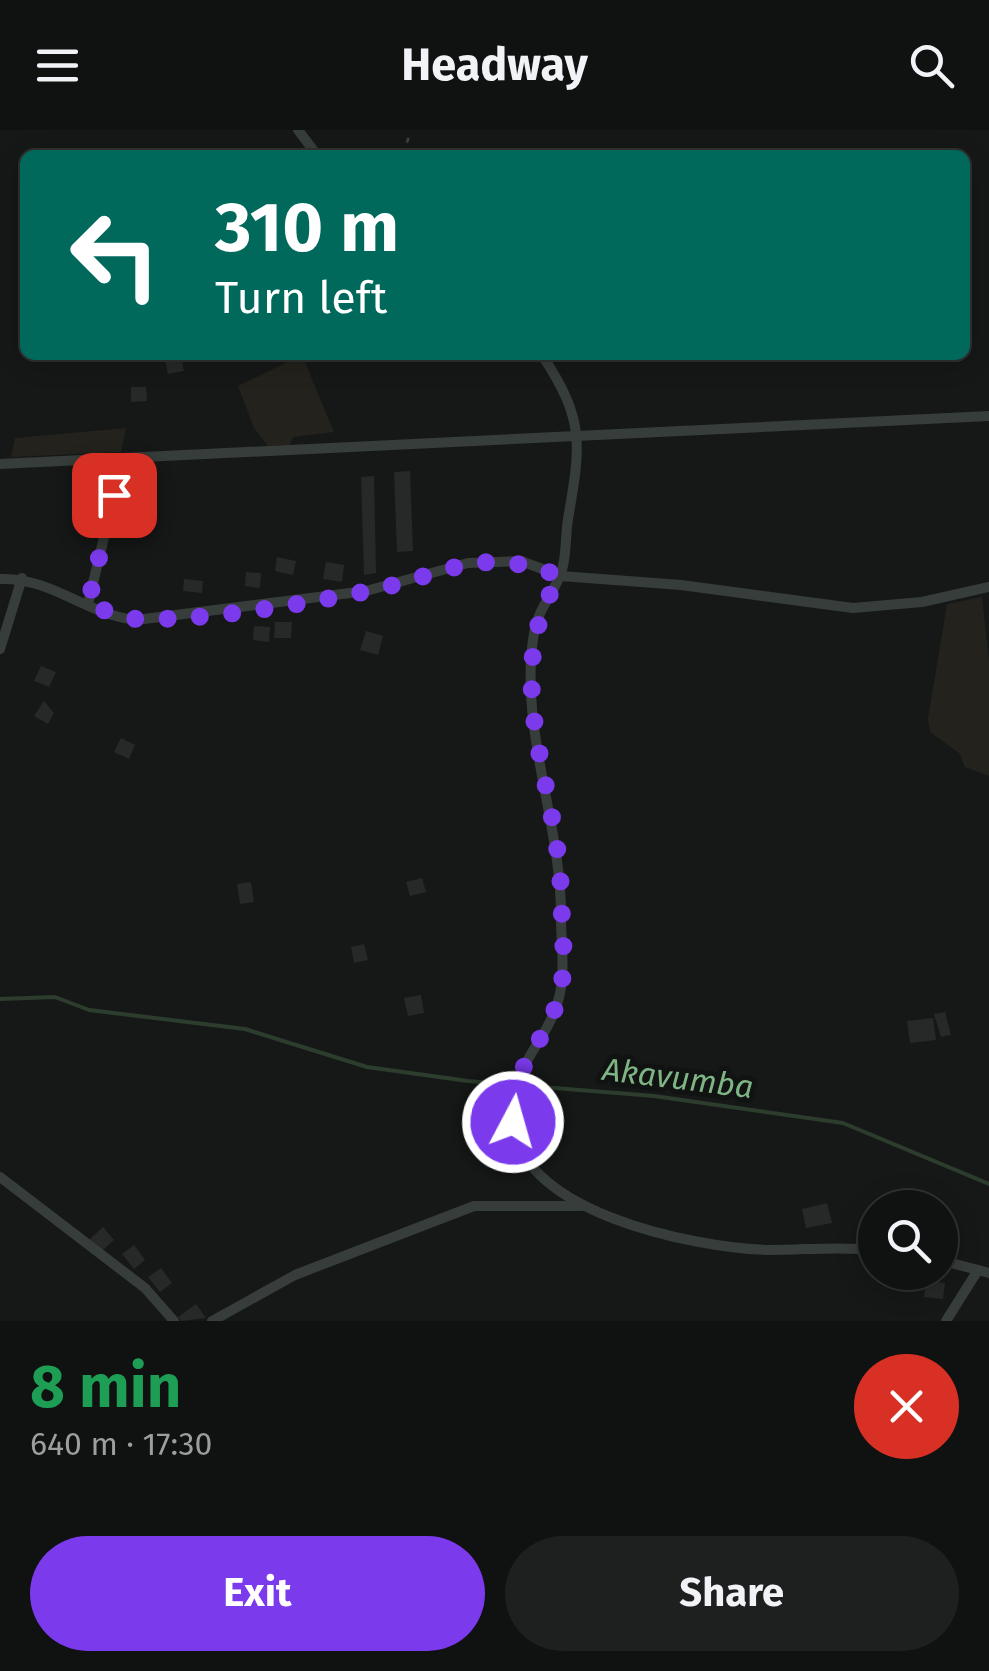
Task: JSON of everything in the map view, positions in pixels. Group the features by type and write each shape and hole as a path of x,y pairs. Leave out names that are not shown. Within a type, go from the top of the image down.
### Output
{"street":[{"path":"298,130 313,150"},
{"path":"545,360 571,402 580,439 560,576 541,607 532,669 539,759 557,839 562,892 561,991 552,1015 520,1068 512,1114 518,1144 529,1168 584,1206 660,1232 736,1246 858,1250"},
{"path":"0,464 580,439 989,416"},
{"path":"88,604 123,458"},
{"path":"0,580 22,578 136,620 366,591 468,563 521,560 560,576 681,585 853,608 922,602 989,586"},
{"path":"0,649 22,578"},
{"path":"0,1176 145,1288 174,1321"},
{"path":"212,1321 295,1275 474,1206 584,1206"},
{"path":"946,1321 984,1272 958,1265"}],"shaded area":[{"path":"292,360 304,360 334,432 293,437 290,445 268,446 254,428 238,386"},
{"path":"126,428 121,452 11,457 15,438"},
{"path":"982,597 989,660 989,776 965,767 959,753 930,732 928,718 947,604"}],"building":[{"path":"165,360 182,360 184,371 168,374"},
{"path":"131,387 146,387 147,401 131,402"},
{"path":"410,471 413,551 397,552 394,472"},
{"path":"374,476 376,573 364,575 361,477"},
{"path":"277,557 296,561 293,575 275,571"},
{"path":"326,562 344,565 342,582 323,579"},
{"path":"246,572 261,573 260,588 245,586"},
{"path":"184,579 203,581 202,593 183,591"},
{"path":"275,622 292,622 291,638 274,638"},
{"path":"254,626 270,627 269,642 253,640"},
{"path":"366,631 383,636 378,655 360,650"},
{"path":"41,666 56,672 49,687 34,681"},
{"path":"44,701 54,713 48,724 34,716"},
{"path":"121,738 135,745 129,759 114,752"},
{"path":"422,878 426,892 410,896 406,882"},
{"path":"251,882 254,902 240,904 237,884"},
{"path":"364,944 368,960 354,963 351,947"},
{"path":"421,995 424,1013 408,1016 404,998"},
{"path":"945,1012 951,1035 941,1037 934,1014"},
{"path":"933,1018 936,1040 910,1043 907,1021"},
{"path":"827,1203 832,1223 806,1228 802,1209"},
{"path":"103,1227 114,1240 101,1252 89,1240"},
{"path":"134,1245 145,1260 134,1269 122,1254"},
{"path":"161,1268 172,1283 160,1292 148,1277"},
{"path":"925,1290 944,1290 943,1299 924,1297"},
{"path":"196,1304 206,1318 181,1321 178,1317"}],"waterway":[{"name":"Akavumba","path":"0,999 55,997 89,1010 245,1029 367,1067 468,1081 654,1096 843,1123 989,1184"}],"route":[{"path":"114,495 88,604 124,618 267,606 366,591 468,563 521,560 560,576 541,607 532,669 539,759 557,839 562,892 562,980 552,1015 520,1068 513,1122"}]}
